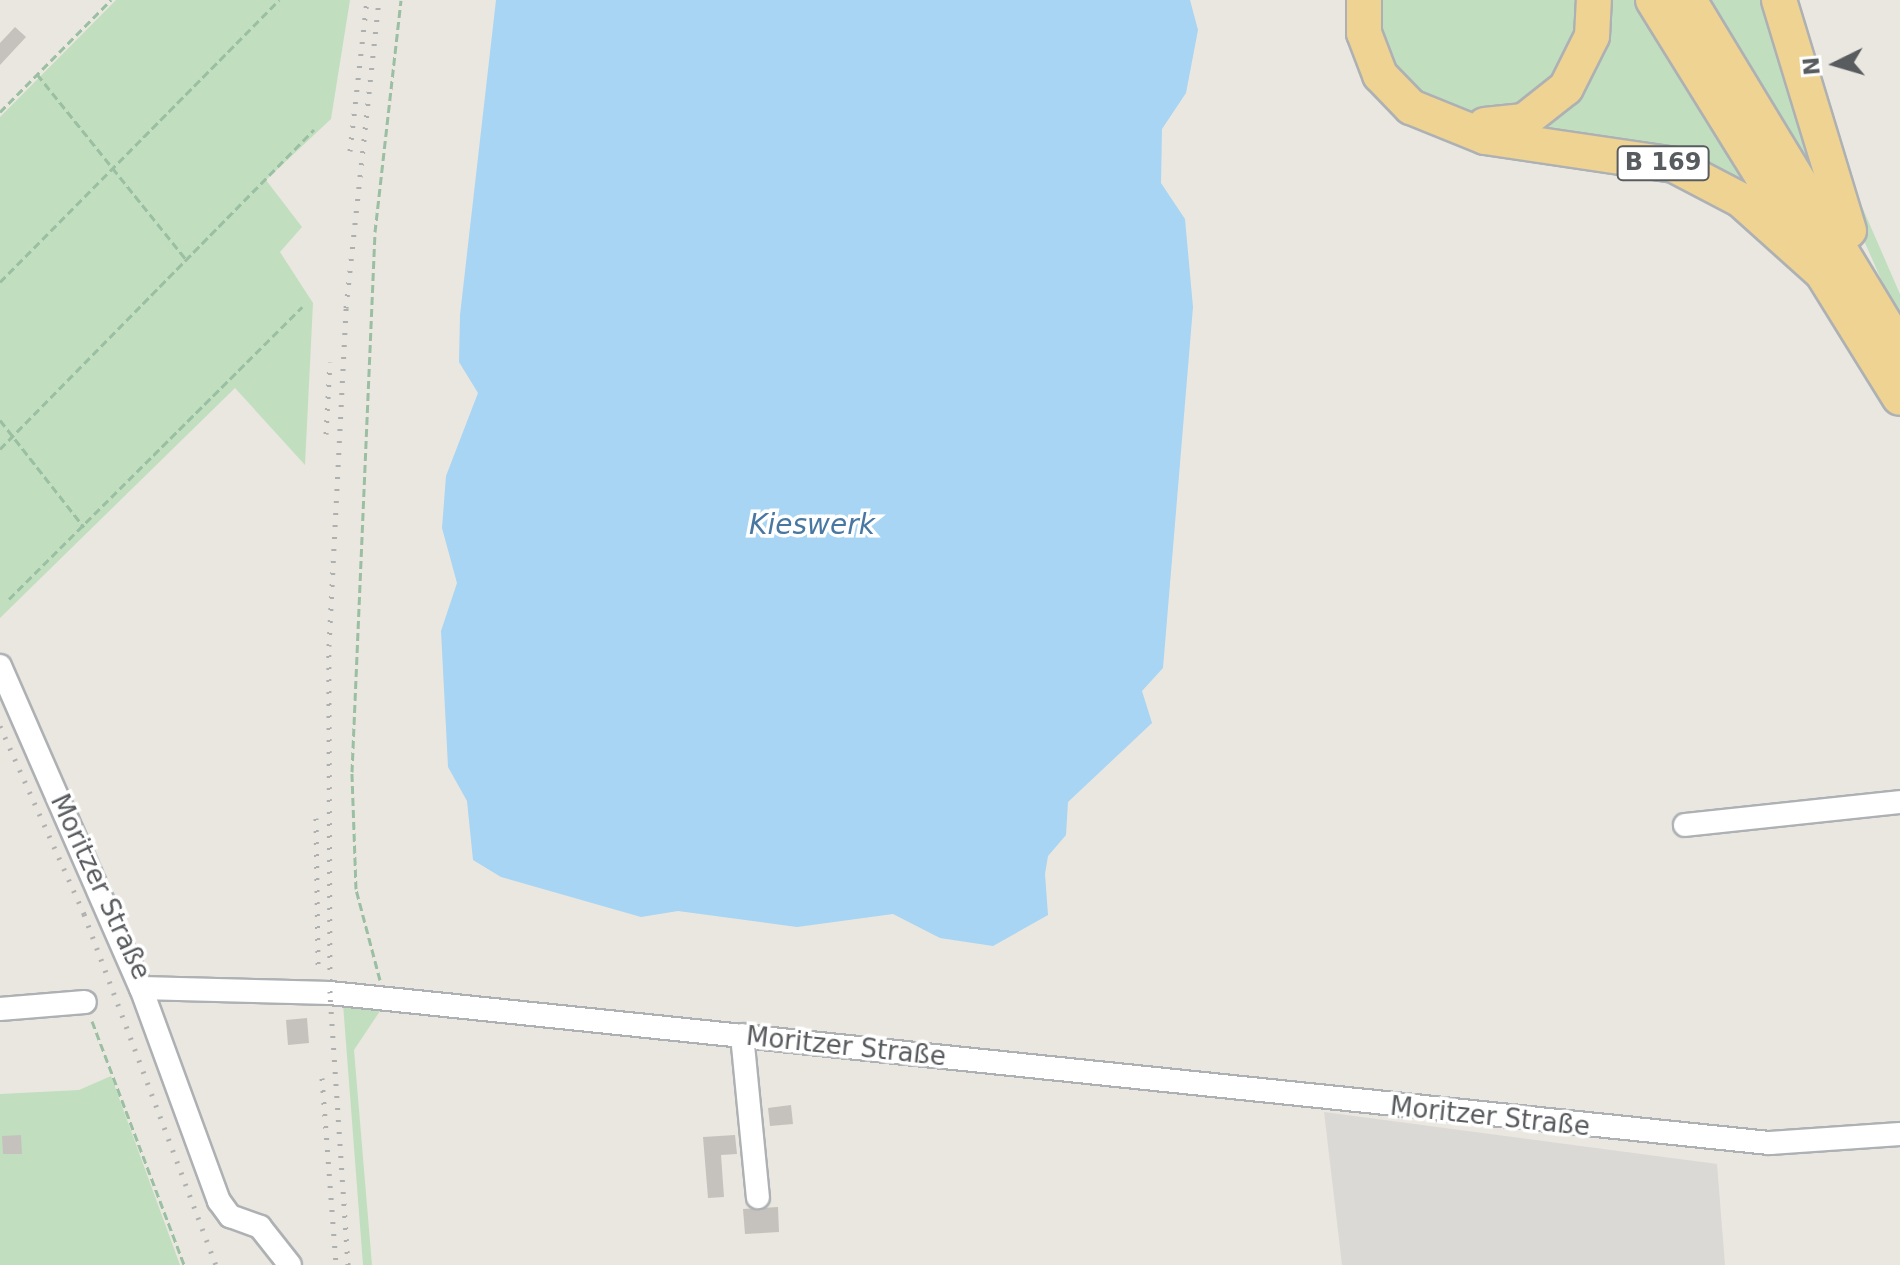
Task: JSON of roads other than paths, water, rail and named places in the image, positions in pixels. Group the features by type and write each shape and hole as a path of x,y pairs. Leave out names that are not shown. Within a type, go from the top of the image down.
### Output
{"highway":[{"name":"B 169","path":"1364,0 1364,33 1380,75 1411,107 1459,128 1674,165 1741,200 1831,281"},
{"name":"B 169","path":"1459,128 1524,121 1566,88 1592,36 1594,0"},
{"name":"B 169","path":"1653,0 1831,281 1900,398"},
{"path":"1689,0 1866,284 1900,349"},
{"path":"1779,0 1866,284"}],"street":[{"name":"Moritzer Straße","path":"0,666 141,988 386,999 742,1035 1530,1123 1770,1143 1900,1134"},
{"path":"1685,825 1900,802"},
{"path":"141,988 219,1201 230,1216 260,1227 290,1265"},
{"path":"0,1009 85,1002"},
{"path":"742,1035 758,1197"}],"water":[{"name":"Kieswerk","path":"496,0 1190,0 1198,30 1186,93 1162,129 1161,183 1185,219 1193,307 1163,668 1142,691 1152,723 1068,802 1066,835 1048,856 1045,874 1048,915 993,946 940,938 893,914 797,927 678,911 641,917 501,877 473,860 467,801 448,767 441,631 457,583 442,528 446,476 478,393 459,362 460,315"}],"railway":[{"path":"350,151 367,0"},
{"path":"348,1265 330,993 329,646 346,308 379,0"},
{"path":"326,434 330,362"},
{"path":"0,726 84,914 216,1265"},
{"path":"316,818 318,966"},
{"path":"322,1078 336,1265"}]}
